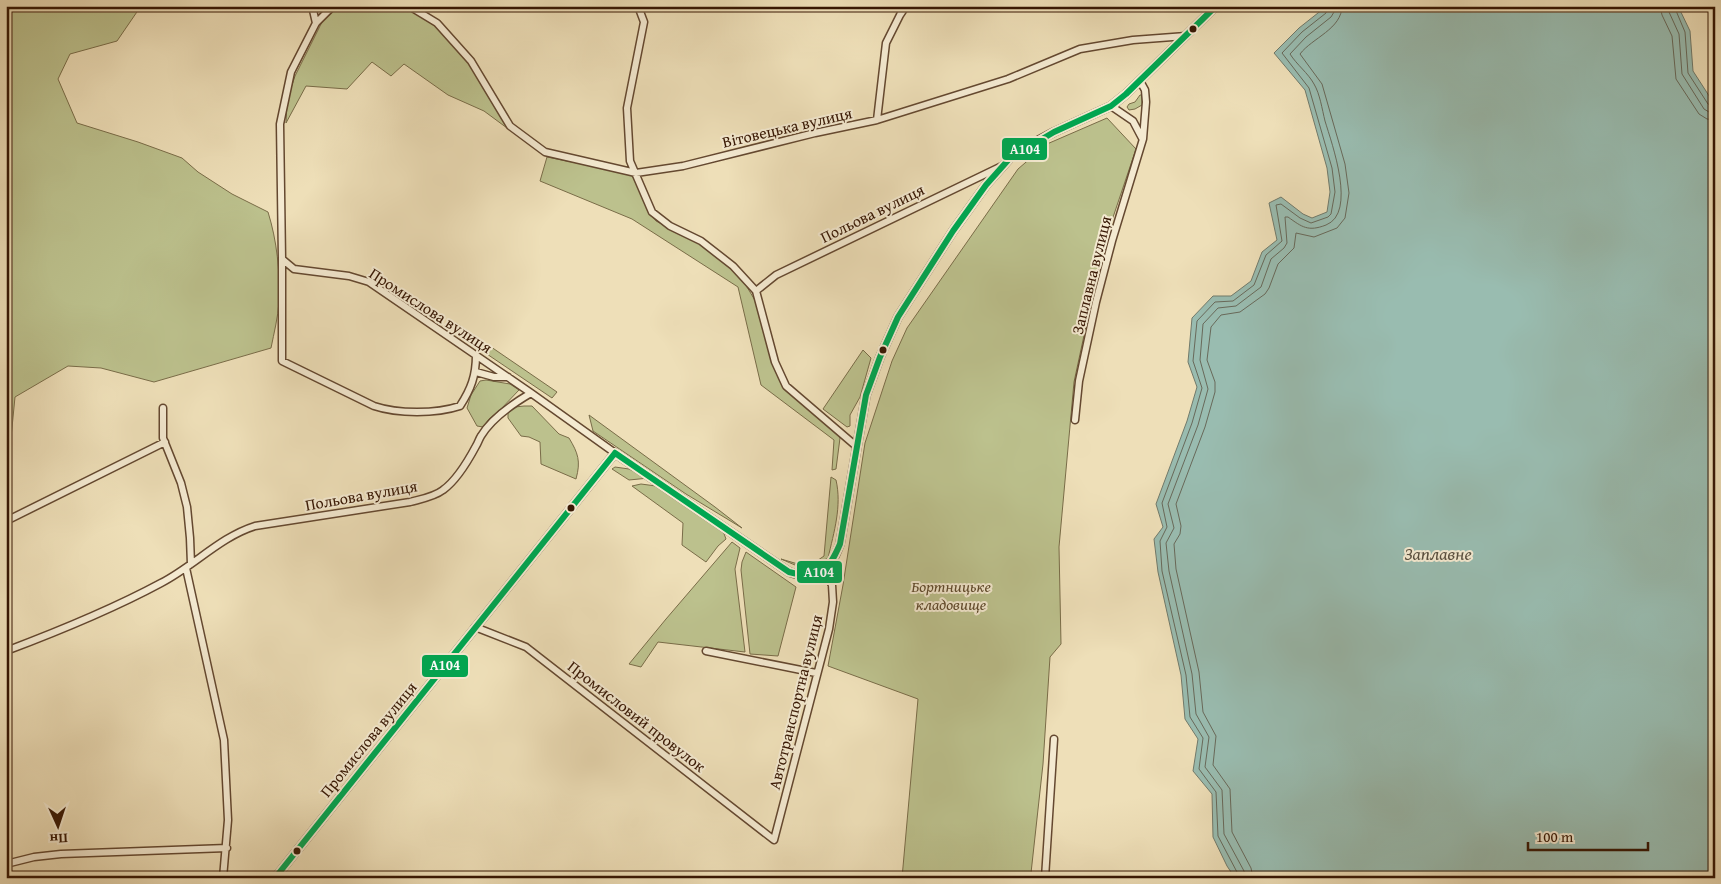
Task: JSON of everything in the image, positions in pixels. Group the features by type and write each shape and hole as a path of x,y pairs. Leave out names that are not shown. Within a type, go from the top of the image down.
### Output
{"street":[{"path":"312,6 316,23"},
{"path":"333,6 316,23 291,72 280,124 282,361 374,406 395,411 440,411 460,406 476,372 476,355"},
{"name":"Вітовецька вулиця","path":"409,6 437,24 471,61 510,126 545,152 636,173 683,166 815,133 877,120 1008,79 1080,49 1133,40 1186,36"},
{"path":"638,6 644,22 627,108 630,161 652,212 670,226 701,241 734,266 756,291 775,362 786,386 856,446"},
{"path":"877,120 886,43 906,6"},
{"path":"824,571 832,565 840,544 866,395 880,357 898,317 953,231 986,185 1003,166 1028,146 1111,106 1140,81 1216,6"},
{"name":"Заплавна вулиця","path":"1075,420 1079,381 1096,302 1112,241 1143,139 1146,96 1140,81"},
{"path":"1111,106 1133,121 1143,139"},
{"name":"Польова вулиця","path":"756,291 776,275 1003,166"},
{"name":"Промислова вулиця","path":"282,259 294,268 349,276 369,282 789,572 802,576 814,576 824,571"},
{"path":"476,372 494,377 508,378"},
{"name":"Польова вулиця","path":"6,651 60,631 161,583 232,534 249,528 427,498 443,490 455,478 485,431 512,404 531,393"},
{"path":"164,408 164,442 181,483 187,507 190,538 188,566 224,740 228,820 223,878"},
{"path":"6,521 164,442"},
{"name":"Промислова вулиця","path":"275,878 615,453"},
{"name":"Автотранспортна вулиця","path":"774,840 816,672 829,629 833,602 832,585 824,571"},
{"name":"Промисловий провулок","path":"475,627 526,647 774,840"},
{"path":"706,651 816,672"},
{"path":"1046,878 1054,739"},
{"path":"6,864 34,857 61,854 227,848"}],"green space":[{"path":"6,6 141,6 117,41 70,54 58,79 77,123 182,158 198,172 232,194 268,212 276,245 279,302 271,348 154,382 101,368 68,366 15,397 6,489"},
{"path":"340,6 403,6 440,30 469,63 507,128 484,111 448,95 404,64 391,76 372,62 347,89 306,86 286,123 287,100 295,76 323,20"},
{"path":"1142,95 1142,105 1129,110 1127,107 1129,104 1135,102"},
{"name":"Бортницьке кладовище","path":"1107,118 1136,149 1103,247 1074,382 1059,547 1061,644 1050,657 1043,764 1031,873 967,878 902,878 918,699 828,666 843,585 865,443 892,361 907,328 1018,169 1047,144"},
{"path":"547,157 627,173 632,176 650,213 656,221 700,243 729,266 744,282 756,302 784,387 839,435 836,469 832,470 834,440 761,385 738,287 632,219 540,181"},
{"path":"456,323 557,392 552,398 478,348"},
{"path":"863,350 871,358 860,397 850,415 850,426 847,427 823,409"},
{"path":"486,380 510,384 519,390 483,427 477,426 467,408 471,395 480,381"},
{"path":"532,406 559,434 569,438 578,457 576,479 541,464 540,442 521,436 508,418 508,413 515,407"},
{"path":"589,415 742,528 686,494 593,431"},
{"path":"615,467 629,469 649,478 629,480 612,469"},
{"path":"831,477 836,480 838,500 828,558 814,565 809,567 805,568 781,559 808,567 824,556"},
{"path":"641,484 656,486 723,531 726,539 706,562 682,545 683,523 632,486"},
{"path":"732,542 740,548 735,569 745,652 658,642 641,667 629,664 666,619"},
{"path":"746,552 796,587 778,656 750,654 741,570"}],"water":[{"name":"Заплавне","path":"1323,6 1678,6 1690,31 1693,71 1715,105 1715,878 1235,878 1213,837 1212,794 1193,771 1198,739 1185,719 1181,675 1158,572 1154,539 1163,527 1156,504 1187,421 1197,387 1188,362 1192,318 1213,296 1231,296 1251,281 1262,252 1277,240 1269,203 1281,197 1303,214 1312,218 1327,212 1330,192 1327,168 1305,90 1274,53 1299,28 1323,9"}],"transit line":[{"name":"А104","path":"615,453 789,572 808,575 822,572 836,554 840,544 866,395 880,357 898,317 953,231 986,185 1010,158 1054,132 1111,106 1126,94 1216,6"},
{"name":"А104","path":"275,878 615,453"}]}
